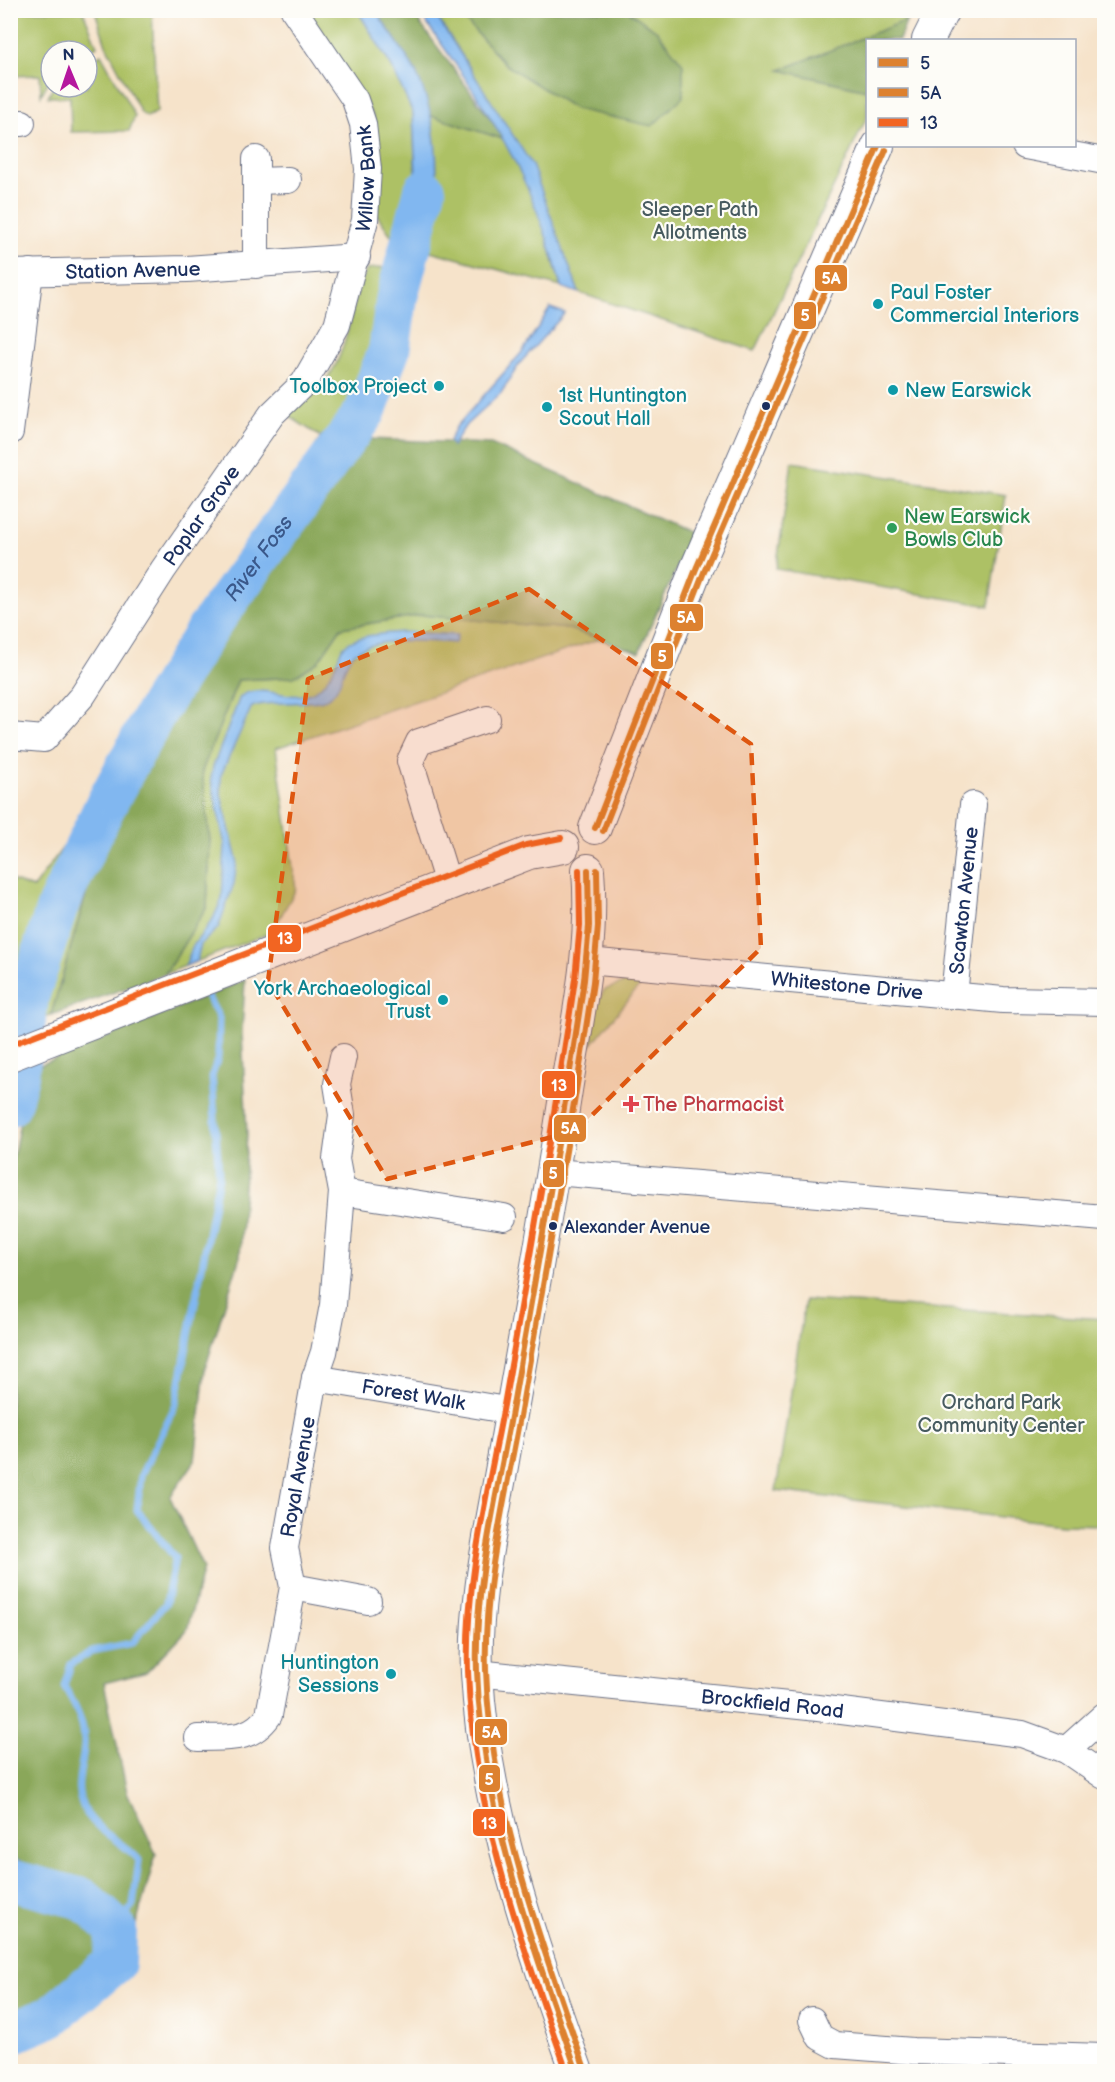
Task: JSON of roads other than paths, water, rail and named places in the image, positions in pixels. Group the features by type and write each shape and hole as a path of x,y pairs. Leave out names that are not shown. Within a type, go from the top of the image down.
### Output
{"street":[{"name":"Willow Bank","path":"294,10 355,100 363,124 368,180 365,220 357,257"},
{"path":"928,39 943,10"},
{"path":"595,828 696,569 879,147"},
{"path":"1030,147 1104,161"},
{"path":"256,265 256,170 288,180"},
{"name":"Station Avenue","path":"20,272 187,269 357,257"},
{"name":"Poplar Grove","path":"10,736 44,739 83,695 163,570 272,414 304,383 337,325 357,257"},
{"path":"10,432 20,272"},
{"path":"448,884 410,761 419,742 487,719"},
{"name":"Scawton Avenue","path":"954,996 973,805"},
{"path":"576,828 595,828 605,837 608,847 606,857 598,867 588,870 575,868 569,863 563,847 570,833 576,828"},
{"path":"10,1055 528,853 563,847"},
{"path":"577,2072 528,1926 502,1831 484,1738 477,1673 480,1604 588,961 588,870"},
{"name":"Whitestone Drive","path":"588,961 954,996 1017,1001 1104,1002"},
{"name":"Royal Avenue","path":"198,1738 245,1736 260,1729 269,1715 293,1587 285,1548 315,1378 324,1352 333,1305 342,1192 336,1159 342,1115 337,1084 343,1058"},
{"path":"554,1172 1104,1218"},
{"path":"342,1192 504,1216"},
{"name":"Forest Walk","path":"315,1378 512,1411"},
{"path":"293,1587 368,1601"},
{"name":"Brockfield Road","path":"477,1673 818,1708 1022,1734 1066,1750 1104,1776"},
{"path":"1066,1750 1104,1716"},
{"path":"812,2020 820,2037 835,2045 913,2061 1104,2057"}],"water":[{"path":"358,11 376,11 416,73 429,108 437,166 431,223 423,249 406,246 416,178 413,113 392,67"},
{"path":"418,11 433,11 532,165 579,293 561,287 537,210 504,142 464,77"},
{"path":"550,308 565,313 520,363 501,393 466,425 452,446 449,441 456,427 523,351"},
{"path":"401,632 457,635 455,643 398,641 368,646 357,651 349,659 337,688 329,697 316,701 263,704 251,708 221,775 221,795 237,860 234,883 218,928 201,944 197,961 185,966 193,946 213,919 222,899 225,845 211,779 213,767 240,697 255,691 300,696 308,694 325,682 334,669 343,647 349,643 371,635"},
{"path":"112,1934 132,1938 114,1976 100,1993 85,2008 49,2034 11,2052 11,2022 69,1986 83,1974 95,1962"}],"waterway":[{"name":"River Foss","path":"10,1105 18,1075 28,997 58,905 104,808 153,717 208,628 365,412 389,351 397,297 425,190"},
{"path":"116,1929 133,1905 139,1860 99,1827 87,1814 82,1804 79,1794 84,1748 82,1724 64,1686 71,1664 92,1651 132,1643 166,1603 175,1558 137,1510 141,1475 176,1404 219,1176 212,1076 218,1057 219,1018 203,988"},
{"name":"River Foss","path":"10,1880 83,1899 116,1929 115,1963 52,2016 10,2034"}],"place":[{"name":"Paul Foster Commercial Interiors","path":"878,304"},
{"name":"Toolbox Project","path":"439,386"},
{"name":"New Earswick","path":"893,390"},
{"name":"1st Huntington Scout Hall","path":"547,407"},
{"name":"New Earswick Bowls Club","path":"892,528"},
{"name":"York Archaeological Trust","path":"443,1000"},
{"name":"The Pharmacist","path":"631,1104"},
{"name":"Alexander Avenue","path":"553,1226"},
{"name":"Huntington Sessions","path":"391,1674"}],"park label":[{"name":"Sleeper Path Allotments","path":"700,220"},
{"name":"Orchard Park Community Center","path":"1001,1414"}]}
